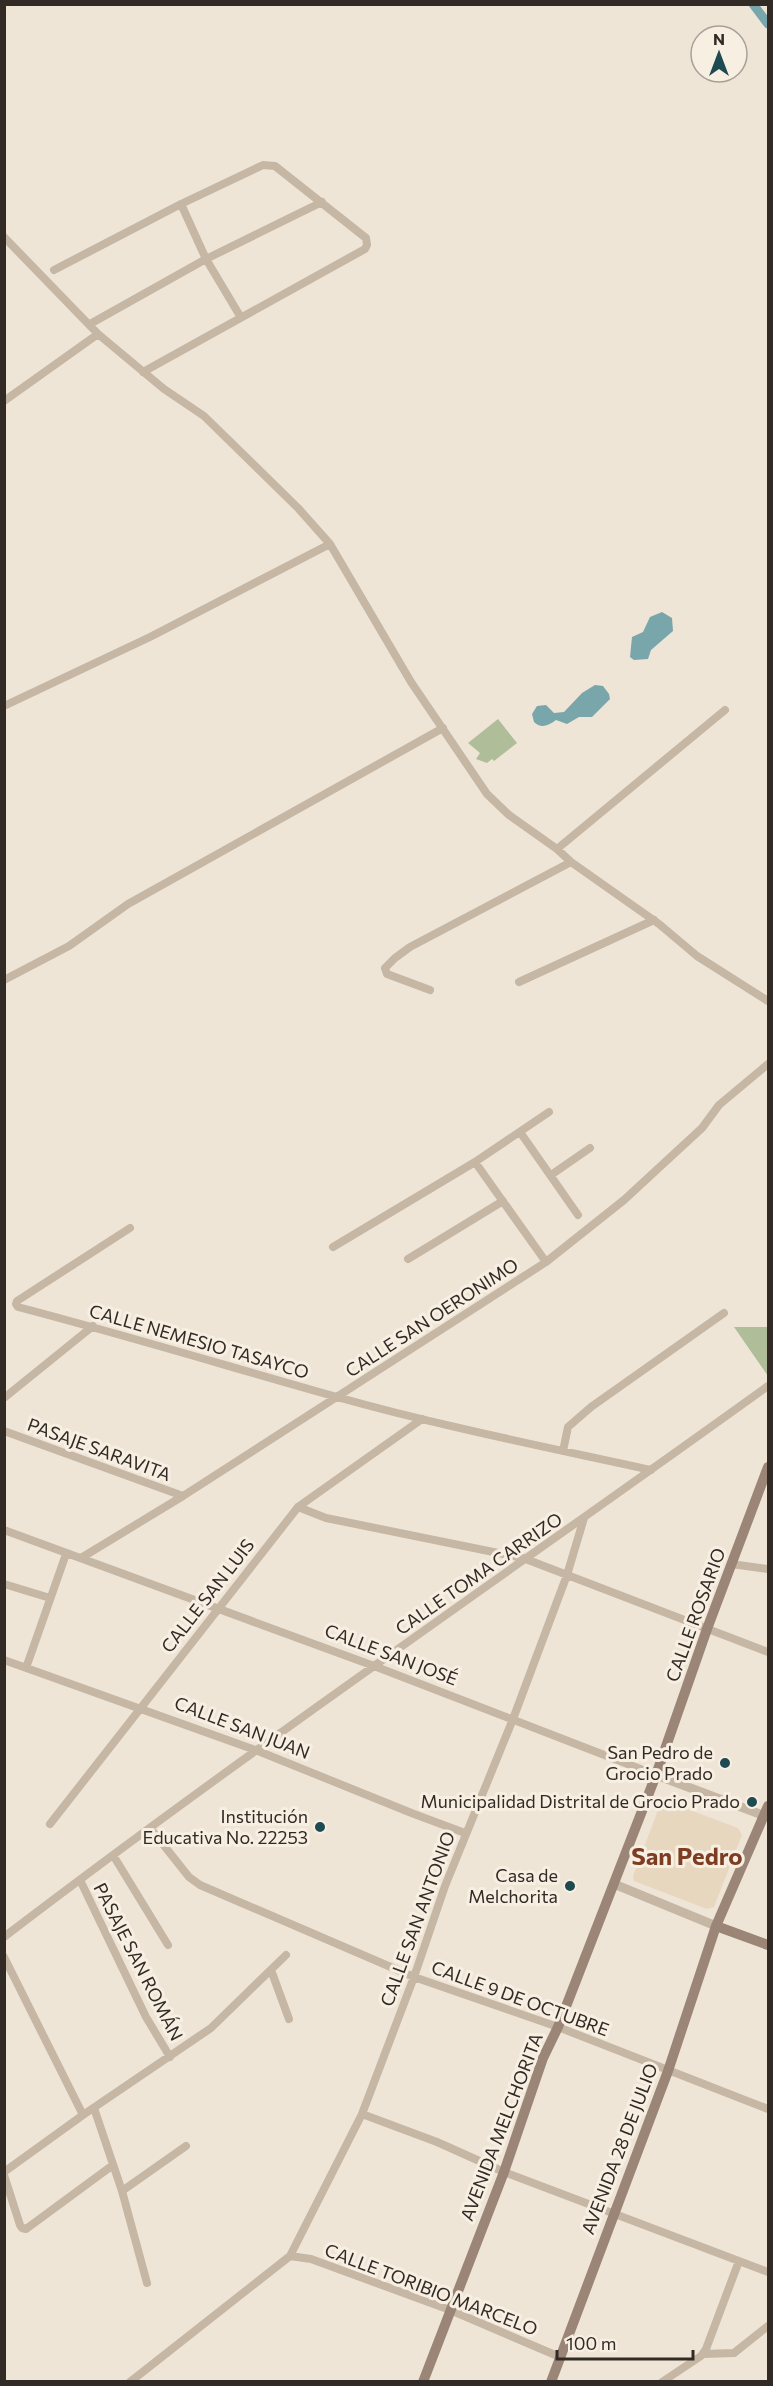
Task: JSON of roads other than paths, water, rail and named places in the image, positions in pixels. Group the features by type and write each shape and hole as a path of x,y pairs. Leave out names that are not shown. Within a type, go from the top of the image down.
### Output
{"main road":[{"name":"CALLE ROSARIO","path":"614,1884 768,1467"},
{"name":"AVENIDA 28 DE JULIO","path":"550,2382 668,2071 716,1926 767,1813"},
{"name":"AVENIDA MELCHORITA","path":"423,2382 504,2172 543,2058 558,2027 614,1884"},
{"path":"716,1926 768,1945"}],"street":[{"path":"54,270 181,204 259,166 268,165 275,166 368,240 366,247 143,372"},
{"path":"90,324 206,259 322,202"},
{"path":"181,204 206,259 240,316"},
{"path":"4,237 98,334 143,372 204,416 298,508 330,544 411,682 487,794 510,815 571,862 654,920 697,956 768,1001"},
{"path":"4,401 98,334"},
{"path":"4,706 150,637 330,544"},
{"path":"557,849 725,710"},
{"path":"4,980 69,946 128,904 187,870 443,728"},
{"path":"430,990 387,974 385,968 395,957 410,947 571,862"},
{"path":"519,982 654,920"},
{"name":"CALLE SAN OERONIMO","path":"81,1558 183,1496 546,1262 624,1200 702,1128 718,1105 768,1064"},
{"path":"333,1247 475,1162 549,1112"},
{"path":"520,1132 578,1215"},
{"path":"551,1175 590,1148"},
{"path":"475,1162 546,1262"},
{"path":"408,1259 503,1201"},
{"name":"CALLE NEMESIO TASAYCO","path":"130,1228 17,1301 18,1307 93,1326 336,1397 422,1419 651,1470"},
{"path":"563,1451 568,1428 591,1407 724,1313"},
{"path":"4,1398 93,1326"},
{"name":"CALLE TOMA CARRIZO","path":"4,1937 113,1855 523,1558 584,1518 768,1386"},
{"name":"CALLE SAN LUIS","path":"50,1824 298,1507 422,1419"},
{"name":"PASAJE SARAVITA","path":"4,1431 183,1496"},
{"path":"298,1507 326,1518 523,1558 768,1652"},
{"name":"CALLE SAN ANTONIO","path":"290,2256 362,2114 465,1833 513,1719 567,1575 584,1518"},
{"name":"CALLE SAN JOSÉ","path":"4,1530 374,1666 656,1775 767,1813"},
{"path":"26,1668 66,1554"},
{"path":"731,1564 768,1569"},
{"path":"4,1584 50,1598"},
{"name":"CALLE SAN JUAN","path":"4,1660 258,1751 465,1833"},
{"name":"CALLE 9 DE OCTUBRE","path":"150,1828 189,1877 200,1885 414,1977 558,2027 768,2109"},
{"path":"113,1855 168,1945"},
{"name":"PASAJE SAN ROMÁN","path":"80,1880 146,2017 170,2057"},
{"path":"614,1884 716,1926"},
{"path":"113,2165 26,2229 22,2228 4,2174 83,2115 212,2028 286,1954"},
{"path":"4,1957 83,2115"},
{"path":"271,1970 289,2019"},
{"path":"94,2108 122,2191 147,2283"},
{"path":"362,2114 437,2142 504,2172 768,2272"},
{"path":"122,2191 186,2146"},
{"path":"130,2382 290,2256"},
{"name":"CALLE TORIBIO MARCELO","path":"290,2256 310,2259 450,2310 560,2356"},
{"path":"703,2354 739,2261"},
{"path":"662,2382 703,2354 734,2353 768,2326"}],"water":[{"path":"662,612 672,618 673,631 651,650 648,659 634,660 630,657 632,637 643,632 650,617"},
{"path":"595,685 603,686 610,699 592,717 579,717 567,724 556,720 542,726 534,722 532,714 537,706 546,705 554,713 564,712 582,693"}],"waterway":[{"path":"753,4 768,24"}],"place":[{"name":"San Pedro de Grocio Prado","path":"725,1763"},
{"name":"Municipalidad Distrital de Grocio Prado","path":"752,1802"},
{"name":"Institución Educativa No. 22253","path":"320,1827"},
{"name":"Casa de Melchorita","path":"570,1886"}],"district":[{"name":"San Pedro","path":"687,1857"}]}
